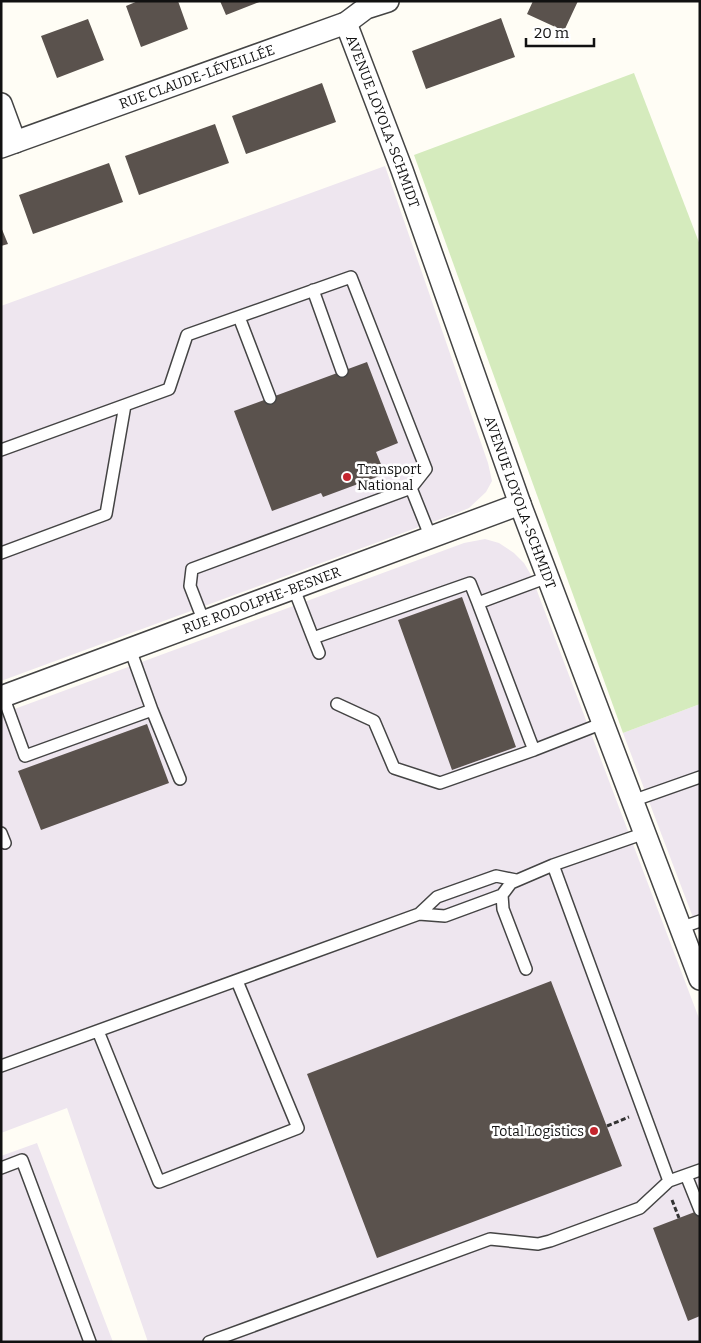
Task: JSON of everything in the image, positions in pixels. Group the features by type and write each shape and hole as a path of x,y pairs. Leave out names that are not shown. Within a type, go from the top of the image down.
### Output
{"street":[{"name":"RUE CLAUDE-LÉVEILLÉE","path":"8,144 46,132 346,23 366,8 388,1"},
{"name":"AVENUE LOYOLA-SCHMIDT","path":"346,23 402,170 520,504 632,801 645,833 690,924 700,979"},
{"path":"1,104 8,144"},
{"name":"RUE RODOLPHE-BESNER","path":"2,697 520,504"}],"lane":[{"path":"1,450 169,389 187,336 351,276 426,469 411,488 192,569 190,586 204,622"},
{"path":"313,290 342,371"},
{"path":"239,317 270,398"},
{"path":"1,553 106,514 125,405"},
{"path":"411,488 431,538"},
{"path":"478,603 548,577"},
{"path":"313,638 470,583 534,750"},
{"path":"294,589 319,654"},
{"path":"130,649 180,779"},
{"path":"2,697 25,756 152,710"},
{"path":"337,704 374,721 394,768 440,783 603,724"},
{"path":"632,801 700,777"},
{"path":"526,969 503,909 502,895 506,888 516,880 553,865 645,833"},
{"path":"553,865 669,1181"},
{"path":"1,1066 419,914 437,897 496,876 516,880"},
{"path":"419,914 445,916 502,895"},
{"path":"98,1031 159,1182 298,1128 237,981"},
{"path":"1,1168 22,1160 90,1342"},
{"path":"209,1342 490,1239 538,1244 550,1240 640,1208 669,1181 700,1170"},
{"path":"686,1175 700,1210"}],"path":[{"path":"606,1126 631,1116"}],"shaded area":[{"path":"385,166 488,463 492,481 486,492 469,508 457,513 1,681 1,306"},
{"path":"485,539 499,543 514,553 524,563 531,575 700,1021 700,1342 148,1342 67,1108 1,1133 1,714 464,543"},
{"path":"700,704 700,936 623,733"},
{"path":"37,1143 113,1342 1,1342 1,1156"}],"green space":[{"path":"634,73 700,245 700,704 623,733 414,155"}],"building":[{"path":"138,1 178,1 188,29 141,47 126,6"},
{"path":"220,1 262,1 226,15"},
{"path":"533,1 578,1 564,31 527,14"},
{"path":"501,18 515,57 426,89 412,51"},
{"path":"88,19 104,60 57,78 41,36"},
{"path":"322,83 336,122 246,154 232,116"},
{"path":"215,124 229,163 139,195 125,156"},
{"path":"109,163 123,202 33,234 19,195"},
{"path":"1,227 8,244 1,246"},
{"path":"367,362 398,443 376,452 385,474 323,497 321,493 272,511 234,411"},
{"path":"462,597 516,747 452,770 398,620"},
{"path":"147,724 169,783 41,830 18,771"},
{"path":"551,981 622,1166 377,1258 307,1074"},
{"path":"700,1210 700,1316 688,1321 653,1228"}],"place":[{"name":"Transport National","path":"347,477"},
{"name":"Total Logistics","path":"594,1131"}]}
